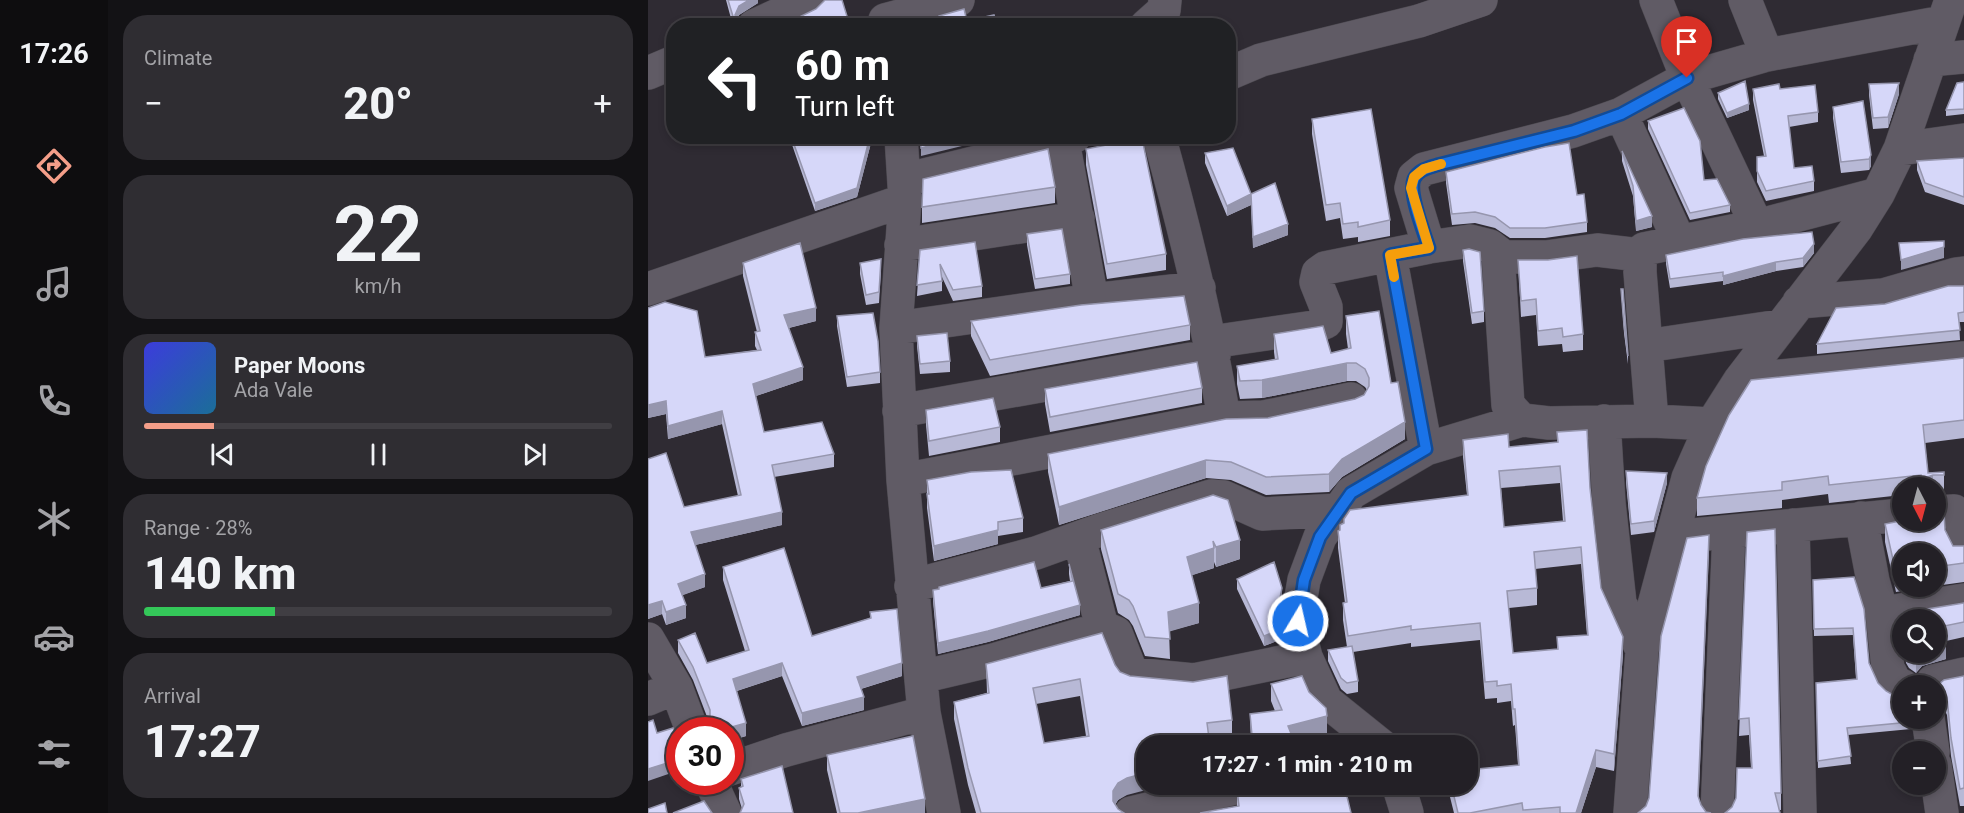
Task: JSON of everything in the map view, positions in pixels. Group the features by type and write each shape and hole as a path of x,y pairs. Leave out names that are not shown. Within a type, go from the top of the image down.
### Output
{"street":[{"path":"771,18 810,0"},
{"path":"885,15 958,0"},
{"path":"1155,18 1164,10 1165,0"},
{"path":"1236,71 1261,60 1419,21 1481,0"},
{"path":"1656,0 1687,78 1757,226"},
{"path":"1745,0 1767,55"},
{"path":"1429,248 1411,188 1414,177 1424,169 1574,131 1621,114 1687,78 1767,55 1947,11"},
{"path":"1630,813 1642,650 1688,478 1712,424 1740,380 1856,229 1878,194 1900,149 1947,11"},
{"path":"1930,60 1964,57"},
{"path":"648,73 666,65"},
{"path":"1621,114 1678,241"},
{"path":"1900,149 1964,140"},
{"path":"901,144 904,190 896,328 903,480 924,713 944,813"},
{"path":"648,289 904,190 1053,144"},
{"path":"1070,144 1078,218 1092,300"},
{"path":"1161,144 1199,288 1224,418"},
{"path":"1652,421 1640,255 1644,249 1757,226 1878,194"},
{"path":"901,245 1078,218"},
{"path":"899,411 1314,327 1326,322 1326,307 1316,282 1318,273 1325,268 1470,241 1490,246 1504,257 1546,257 1597,250 1640,255"},
{"path":"1498,254 1508,405 1522,420"},
{"path":"1390,255 1426,449"},
{"path":"1646,346 1882,295 1964,273"},
{"path":"896,328 1092,300 1199,288"},
{"path":"1740,380 1964,358"},
{"path":"903,480 1224,418 1264,417 1351,399"},
{"path":"1368,735 1326,701 1306,657 1298,621 1304,580 1320,537 1351,493 1426,449 1522,420 1549,423 1652,421 1712,424"},
{"path":"1604,421 1609,503 1620,603 1642,650"},
{"path":"911,586 1036,553 1079,537 1211,496 1224,497 1262,514 1339,510"},
{"path":"1672,537 1892,516"},
{"path":"1861,518 1873,581 1882,613 1888,668 1892,676"},
{"path":"1792,525 1800,813"},
{"path":"1717,813 1728,532"},
{"path":"1079,537 1102,627"},
{"path":"1882,613 1964,600"},
{"path":"1102,627 1116,633 1132,674 1194,680 1306,657"},
{"path":"921,677 993,660 1082,634 1095,633 1102,627"},
{"path":"648,639 662,693 681,717"},
{"path":"1946,678 1964,674"},
{"path":"744,764 786,750 924,713"},
{"path":"716,795 724,813"},
{"path":"1131,813 1206,795"},
{"path":"1401,795 1407,813"},
{"path":"1939,795 1942,813"}],"building":[{"path":"728,0 749,0 739,6 736,18 734,18"},
{"path":"825,0 842,0 848,18 797,18 816,9"},
{"path":"964,9 966,18 940,18 939,16"},
{"path":"1745,81 1749,104 1727,113 1718,93"},
{"path":"1964,82 1964,109 1946,110 1957,83"},
{"path":"1899,83 1888,117 1873,118 1869,84"},
{"path":"1779,84 1780,89 1815,85 1818,112 1788,116 1794,168 1812,166 1814,181 1766,191 1757,171 1757,157 1766,156 1753,89"},
{"path":"1863,101 1871,155 1869,159 1841,162 1833,107"},
{"path":"1684,108 1700,141 1704,180 1717,179 1730,205 1690,213 1648,121"},
{"path":"1371,109 1390,220 1358,227 1358,222 1343,224 1340,203 1326,205 1312,119"},
{"path":"1569,143 1577,195 1584,194 1587,222 1545,228 1510,228 1495,217 1475,212 1452,214 1446,172"},
{"path":"794,144 868,144 857,188 815,203"},
{"path":"921,144 937,144 921,148"},
{"path":"1111,144 1143,144 1166,254 1107,264 1086,149"},
{"path":"1233,148 1251,194 1227,206 1205,153"},
{"path":"1048,149 1055,187 922,207 923,179"},
{"path":"1622,151 1652,216 1636,221 1633,186"},
{"path":"1964,158 1964,197 1925,183 1917,161"},
{"path":"1275,183 1288,224 1253,237 1251,194"},
{"path":"1062,229 1070,274 1035,279 1027,234"},
{"path":"1812,232 1814,244 1803,258 1776,262 1723,276 1723,272 1670,279 1666,255 1743,239"},
{"path":"1944,241 1944,247 1901,260 1899,243"},
{"path":"975,242 982,286 953,290 940,264 942,281 917,285 920,250"},
{"path":"800,243 816,308 784,315 803,367 753,384 764,432 822,422 834,454 772,465 782,512 691,532 705,574 678,584 686,605 666,612 662,601 648,605 648,459 666,453 684,507 741,495 722,411 668,426 666,401 648,405 648,308 665,302 697,311 705,357 761,350 755,332 760,331 743,263"},
{"path":"1463,250 1480,252 1484,311 1472,313"},
{"path":"1577,256 1583,334 1563,337 1562,328 1538,331 1536,299 1521,301 1518,260 1548,260"},
{"path":"881,259 879,292 866,295 860,263"},
{"path":"1948,286 1964,286 1964,312 1958,313 1960,330 1817,344 1836,308 1885,304"},
{"path":"1621,289 1623,289 1628,356 1624,325"},
{"path":"1184,296 1190,325 990,360 971,321 1081,305"},
{"path":"1379,311 1391,383 1398,382 1405,422 1342,459 1329,474 1266,477 1231,462 1206,460 1059,507 1048,454 1226,419 1268,418 1364,395 1369,386 1369,378 1365,369 1356,363 1262,380 1240,381 1237,366 1278,359 1274,334 1323,326 1331,353 1351,348 1346,316"},
{"path":"873,313 880,372 847,377 837,316"},
{"path":"947,333 950,361 920,364 917,336"},
{"path":"1964,358 1964,420 1923,425 1928,473 1944,472 1944,475 1892,477 1829,485 1828,476 1782,482 1782,490 1697,498 1706,466 1729,415 1751,380"},
{"path":"1197,362 1202,388 1050,417 1045,389"},
{"path":"993,398 1000,427 929,441 926,410"},
{"path":"1587,430 1590,488 1601,588 1623,637 1614,754 1596,750 1576,813 1560,813 1560,807 1523,810 1522,803 1470,813 1458,813 1454,795 1478,795 1478,769 1519,765 1511,684 1497,686 1497,681 1485,682 1480,623 1411,630 1411,626 1348,636 1343,603 1347,602 1338,531 1350,510 1468,495 1463,440 1508,434 1509,447 1558,442 1557,432","holes":["1560,466 1565,521 1504,527 1499,471","1581,547 1588,635 1557,637 1558,649 1513,653 1507,591 1537,588 1534,552"]},
{"path":"1011,470 1023,518 998,522 998,530 934,546 927,480 971,472"},
{"path":"1626,471 1667,473 1654,521 1631,524"},
{"path":"1213,495 1228,500 1240,540 1216,547 1213,541 1214,548 1187,557 1199,603 1168,612 1170,639 1145,637 1133,606 1129,600 1118,594 1101,530"},
{"path":"1892,523 1892,531 1946,531 1953,546 1964,546 1964,563 1946,565 1946,543 1892,543 1892,555 1885,524"},
{"path":"1775,529 1781,793 1775,793 1780,813 1725,813 1732,807 1736,798 1737,768 1752,768 1749,718 1739,719 1747,532"},
{"path":"1709,535 1698,796 1706,812 1711,813 1638,813 1646,806 1649,798 1661,636 1687,538"},
{"path":"784,548 812,636 871,618 870,612 897,609 902,663 857,677 864,697 802,713 782,663 733,679 746,723 744,724 744,717 710,717 710,710 693,667 678,640 695,633 707,663 749,650 723,567"},
{"path":"1034,562 1041,588 1073,581 1069,564 1080,605 938,643 933,590"},
{"path":"1274,562 1282,588 1278,608 1282,629 1264,636 1237,579"},
{"path":"1854,577 1864,609 1869,663 1878,683 1892,694 1892,724 1847,728 1851,756 1818,761 1816,683 1857,679 1853,628 1814,629 1813,580"},
{"path":"1964,603 1964,622 1946,626 1946,609 1927,609"},
{"path":"1102,633 1115,665 1120,672 1130,676 1193,682 1227,676 1232,720 1207,723 1209,735 1136,735 1136,776 1118,783 1113,791 1113,801 1124,813 981,813 968,768 954,702 989,693 986,664","holes":["1080,679 1089,736 1044,743 1033,688"]},
{"path":"1352,646 1358,681 1347,683 1341,678 1328,650"},
{"path":"1302,676 1309,692 1326,708 1327,716 1288,726 1292,735 1252,735 1250,714 1282,710 1271,684"},
{"path":"1964,676 1964,788 1960,789 1951,738 1946,680"},
{"path":"653,720 657,733 666,730 666,763 648,769 648,722"},
{"path":"913,736 925,799 858,813 840,813 827,755"},
{"path":"782,766 793,813 740,813 744,804 741,795 744,795 744,778"},
{"path":"1238,795 1347,795 1351,813 1200,813 1239,806"},
{"path":"704,801 712,813 673,813"},
{"path":"665,803 667,813 648,813 648,809"}],"slow traffic":[{"path":"1394,277 1390,255 1429,248 1411,188 1414,177 1424,169 1441,164"}],"route":[{"path":"1298,621 1304,580 1320,537 1351,493 1426,449 1390,255 1429,248 1411,188 1414,177 1424,169 1450,161 1574,131 1621,114 1687,78"}]}
